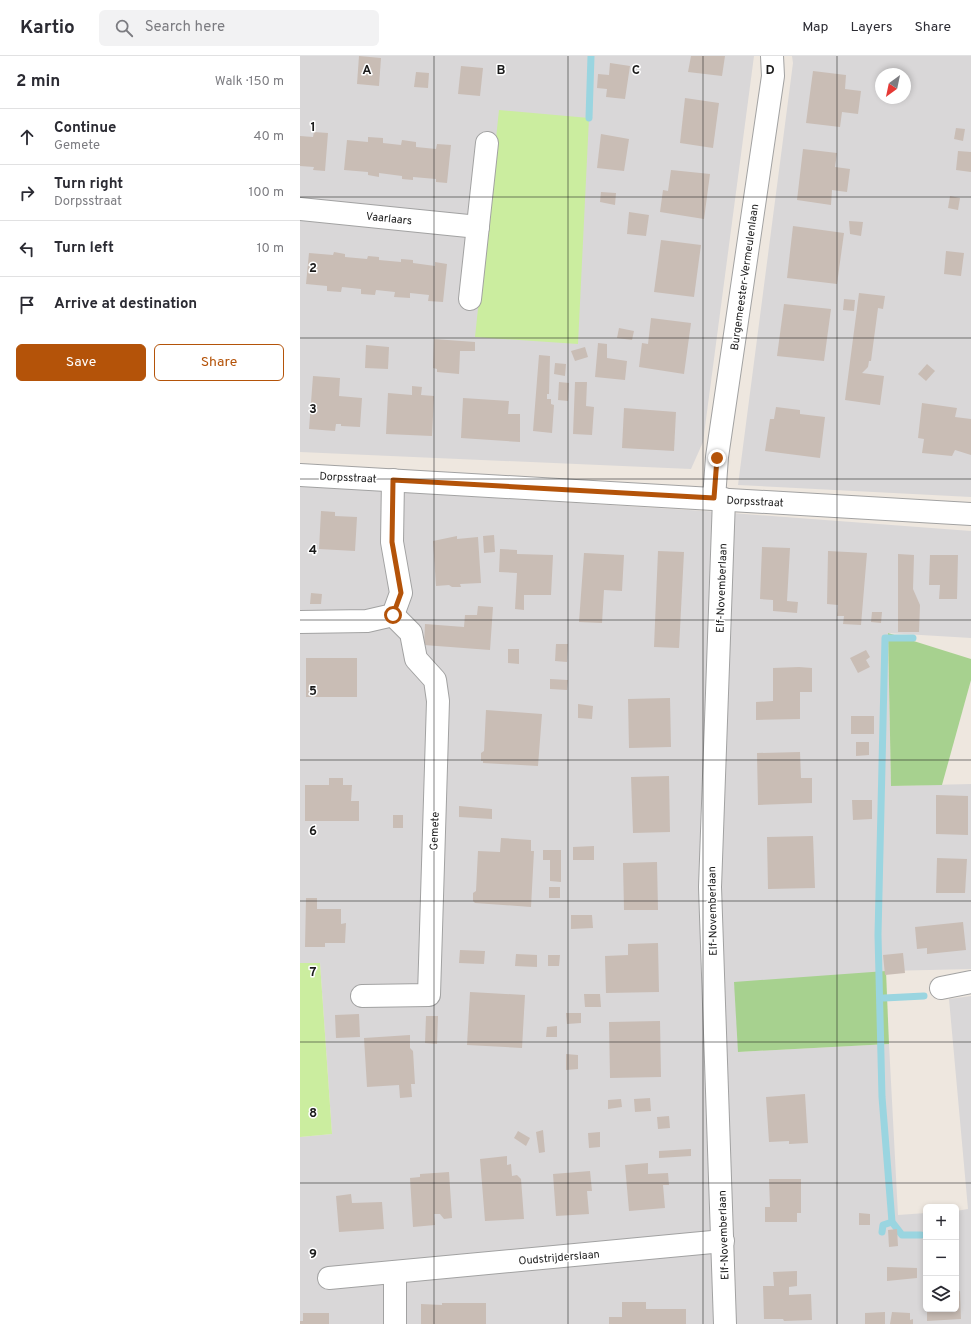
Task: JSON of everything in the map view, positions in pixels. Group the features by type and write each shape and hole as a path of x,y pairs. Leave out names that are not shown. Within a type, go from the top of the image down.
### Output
{"street":[{"name":"Burgemeester-Vermeulenlaan","path":"719,499 717,458 774,76 772,56"},
{"path":"470,299 487,143"},
{"name":"Vaarlaars","path":"300,209 478,227"},
{"name":"Dorpsstraat","path":"300,475 971,514"},
{"path":"300,622 367,621 393,615 401,593 392,542 393,480"},
{"name":"Elf-Novemberlaan","path":"719,499 710,887 725,1324"},
{"name":"Gemete","path":"362,996 429,995 438,701 435,680 416,659 411,633 393,615"},
{"path":"941,988 971,982"},
{"name":"Oudstrijderslaan","path":"329,1278 723,1241"},
{"path":"395,1272 395,1324"}],"shaded area":[{"path":"300,56 754,56 703,442 691,469 300,452"},
{"path":"792,56 971,56 971,497 738,485 793,63"},
{"path":"300,486 705,511 971,531 971,638 888,633 891,786 971,784 971,969 886,971 738,1052 889,1044 898,1215 923,1213 923,1312 959,1312 959,1210 968,1209 949,999 971,996 971,1324 300,1324 300,1137 332,1134 320,963 300,963"}],"green space":[{"path":"499,110 589,118 578,344 475,337"},
{"path":"888,633 971,659 971,680 942,785 891,786"},
{"path":"300,963 320,963 332,1134 300,1137"},
{"path":"886,971 889,1044 738,1052 734,982"}],"building":[{"path":"359,56 381,58 379,86 357,84"},
{"path":"691,56 725,56 722,76 688,72"},
{"path":"610,63 630,66 625,99 606,97 607,89 597,88 598,74 609,75"},
{"path":"461,66 483,68 480,96 458,94"},
{"path":"813,71 846,75 845,89 861,91 858,114 842,112 840,127 806,123"},
{"path":"416,72 429,73 428,88 414,87"},
{"path":"685,98 719,103 713,148 680,143"},
{"path":"956,128 965,129 963,141 954,139"},
{"path":"314,132 328,133 325,171 313,170 314,167 300,166 300,136 313,137"},
{"path":"601,134 629,139 624,171 597,168"},
{"path":"368,137 383,138 383,143 401,145 402,140 416,142 416,147 436,149 437,144 451,145 447,183 436,182 436,179 413,177 413,180 402,179 402,176 379,173 379,177 368,175 368,172 344,170 347,140 368,142"},
{"path":"803,149 837,153 835,167 850,169 847,192 832,190 831,205 797,200"},
{"path":"958,151 971,152 971,172 956,170"},
{"path":"671,170 710,174 704,219 660,212 663,190 668,191"},
{"path":"601,192 616,193 615,205 600,202"},
{"path":"950,196 960,198 958,210 948,208"},
{"path":"629,212 649,215 646,236 627,234"},
{"path":"849,221 863,222 861,236 850,234"},
{"path":"793,226 844,233 837,284 787,278"},
{"path":"661,240 701,245 694,297 654,292"},
{"path":"946,251 964,253 961,276 944,274"},
{"path":"334,252 345,254 345,257 367,259 368,256 379,257 379,260 401,262 401,259 413,260 413,263 435,266 435,262 447,264 443,302 428,301 429,295 410,293 410,298 394,297 395,292 376,290 375,295 361,294 361,289 342,287 341,292 327,291 327,286 306,284 309,253 333,255"},
{"path":"859,293 885,296 883,309 878,308 871,361 869,361 868,367 862,373 884,376 880,405 845,400"},
{"path":"844,299 855,300 854,311 843,310"},
{"path":"784,304 831,309 824,361 777,356"},
{"path":"651,318 691,323 684,374 639,367 642,343 648,344"},
{"path":"619,328 634,331 632,340 617,338"},
{"path":"434,339 475,342 475,351 460,351 459,374 437,372 437,369 433,368"},
{"path":"598,343 607,344 607,358 627,361 625,380 595,377"},
{"path":"366,345 389,347 388,369 365,368"},
{"path":"585,347 588,357 575,361 571,351"},
{"path":"539,355 550,356 549,394 547,394 547,399 551,399 551,404 554,405 552,433 533,431"},
{"path":"555,363 566,364 565,376 554,374"},
{"path":"927,364 935,371 926,381 918,374"},
{"path":"313,376 340,378 339,396 362,398 360,427 341,426 341,424 336,424 335,431 309,429"},
{"path":"559,382 569,383 568,401 558,400"},
{"path":"575,382 587,382 586,406 594,407 592,435 573,434"},
{"path":"412,386 422,387 421,395 434,396 432,436 386,434 388,393 412,395"},
{"path":"463,398 509,401 508,414 520,414 520,442 461,438"},
{"path":"922,403 957,408 955,417 971,419 971,455 955,450 952,456 922,453 924,439 918,438"},
{"path":"776,407 800,410 800,414 825,417 820,458 765,451 770,419 774,419"},
{"path":"624,408 676,412 674,451 622,448"},
{"path":"321,511 335,512 335,516 357,517 355,551 319,549"},
{"path":"494,535 495,552 484,553 483,536"},
{"path":"457,536 457,539 478,537 481,583 460,584 461,587 452,587 449,585 436,586 433,541"},
{"path":"762,547 790,548 787,601 798,602 797,613 773,611 773,600 760,599"},
{"path":"500,549 517,550 517,554 553,555 551,595 524,595 524,610 515,609 517,573 499,572"},
{"path":"658,551 684,552 679,648 654,647"},
{"path":"828,551 867,553 861,625 843,624 844,616 837,616 838,605 827,604"},
{"path":"584,553 624,555 622,591 604,590 602,623 579,622"},
{"path":"898,554 914,555 913,589 920,605 919,632 898,632"},
{"path":"930,555 958,555 957,599 939,599 940,585 929,585"},
{"path":"311,593 322,594 321,604 310,604"},
{"path":"478,606 493,607 490,650 424,645 425,624 464,627 465,615 477,615"},
{"path":"872,612 882,612 881,623 871,622"},
{"path":"556,644 568,644 567,662 555,661"},
{"path":"508,649 519,649 519,664 508,663"},
{"path":"866,650 870,657 866,660 870,667 858,673 850,658"},
{"path":"306,658 357,658 357,697 306,697"},
{"path":"773,668 812,668 812,692 800,692 800,719 756,720 756,702 773,701"},
{"path":"550,679 568,680 567,690 550,689"},
{"path":"670,698 671,747 629,748 628,699"},
{"path":"578,704 593,706 592,719 578,718"},
{"path":"486,710 542,714 538,766 483,763 483,761 481,761 481,753 484,751"},
{"path":"851,716 874,716 874,734 851,734"},
{"path":"856,742 869,742 869,755 856,756"},
{"path":"800,752 801,778 812,778 812,803 758,805 757,753"},
{"path":"669,776 670,832 633,833 631,777"},
{"path":"329,778 343,778 343,785 352,785 351,801 359,801 359,821 305,821 305,785 329,785"},
{"path":"936,795 968,796 968,835 936,834"},
{"path":"852,800 872,800 872,819 853,820"},
{"path":"459,806 492,809 492,819 459,817"},
{"path":"393,815 403,815 403,828 393,828"},
{"path":"813,836 815,888 768,889 767,837"},
{"path":"501,838 531,840 531,851 534,851 531,907 475,903 473,901 473,893 476,891 478,851 500,852"},
{"path":"594,846 594,860 573,860 573,847"},
{"path":"543,850 561,850 561,882 550,881 550,860 543,860"},
{"path":"937,858 967,859 965,893 936,893"},
{"path":"657,862 658,910 624,910 623,863"},
{"path":"549,887 560,887 560,898 549,898"},
{"path":"306,898 317,898 317,909 341,909 341,924 346,923 345,943 325,943 325,947 305,947"},
{"path":"571,915 592,915 593,928 571,929"},
{"path":"963,922 966,950 927,954 927,948 917,949 915,927"},
{"path":"658,943 659,992 606,993 605,956 628,955 628,944"},
{"path":"460,950 485,951 484,964 459,963"},
{"path":"903,953 905,973 885,975 883,955"},
{"path":"516,954 537,955 537,967 515,966"},
{"path":"548,955 560,955 559,966 548,966"},
{"path":"470,992 525,995 522,1048 467,1045"},
{"path":"584,994 600,994 601,1007 585,1007"},
{"path":"566,1013 581,1013 581,1023 567,1024"},
{"path":"359,1014 360,1037 336,1038 335,1015"},
{"path":"426,1016 438,1016 437,1044 425,1043"},
{"path":"660,1021 661,1077 610,1078 609,1022"},
{"path":"557,1026 557,1037 546,1037 547,1027"},
{"path":"410,1035 410,1048 413,1051 415,1084 411,1084 412,1097 400,1098 399,1085 367,1087 364,1038"},
{"path":"566,1054 578,1055 578,1069 566,1070"},
{"path":"805,1094 808,1143 789,1144 789,1141 769,1142 766,1097"},
{"path":"650,1098 651,1111 635,1112 634,1099"},
{"path":"621,1099 622,1107 608,1109 608,1100"},
{"path":"669,1116 670,1128 658,1129 657,1117"},
{"path":"543,1130 545,1152 539,1153 536,1132"},
{"path":"518,1131 530,1138 526,1146 514,1138"},
{"path":"600,1132 600,1147 589,1148 588,1133"},
{"path":"691,1149 691,1156 659,1158 659,1151"},
{"path":"507,1156 507,1165 511,1164 512,1176 517,1175 521,1179 524,1219 485,1221 480,1159"},
{"path":"648,1163 648,1174 668,1173 669,1185 663,1185 665,1208 629,1211 625,1165"},
{"path":"590,1171 592,1191 587,1191 589,1214 556,1216 553,1174"},
{"path":"449,1172 452,1218 444,1219 440,1214 434,1214 435,1225 413,1227 410,1178 420,1177 420,1174"},
{"path":"769,1179 801,1179 801,1213 797,1213 797,1222 765,1222 765,1207 770,1207"},
{"path":"351,1194 352,1203 382,1202 384,1229 339,1232 336,1196"},
{"path":"859,1213 870,1214 870,1225 859,1225"},
{"path":"897,1229 898,1246 889,1247 888,1230"},
{"path":"887,1267 917,1268 917,1278 887,1281"},
{"path":"797,1271 797,1286 789,1287 789,1295 811,1294 812,1320 784,1321 783,1319 764,1319 763,1286 774,1286 773,1272"},
{"path":"959,1291 961,1319 927,1321 927,1312 959,1312"},
{"path":"622,1302 646,1302 646,1309 686,1309 686,1324 609,1324 609,1317 622,1317"},
{"path":"442,1303 486,1303 486,1324 421,1324 421,1304 442,1305"},
{"path":"885,1312 885,1324 865,1324 865,1313"},
{"path":"892,1312 910,1313 910,1320 913,1319 913,1324 890,1324"},
{"path":"303,1313 329,1313 329,1324 300,1324 300,1321 303,1321"}],"waterway":[{"path":"589,118 591,56"},
{"path":"913,638 885,638 878,935 882,1097 892,1222 902,1235 921,1235"},
{"path":"884,998 924,996"},
{"path":"882,1232 883,1225 892,1222"}],"route":[{"path":"393,615 401,593 392,542 393,480 714,498 717,458"}]}
